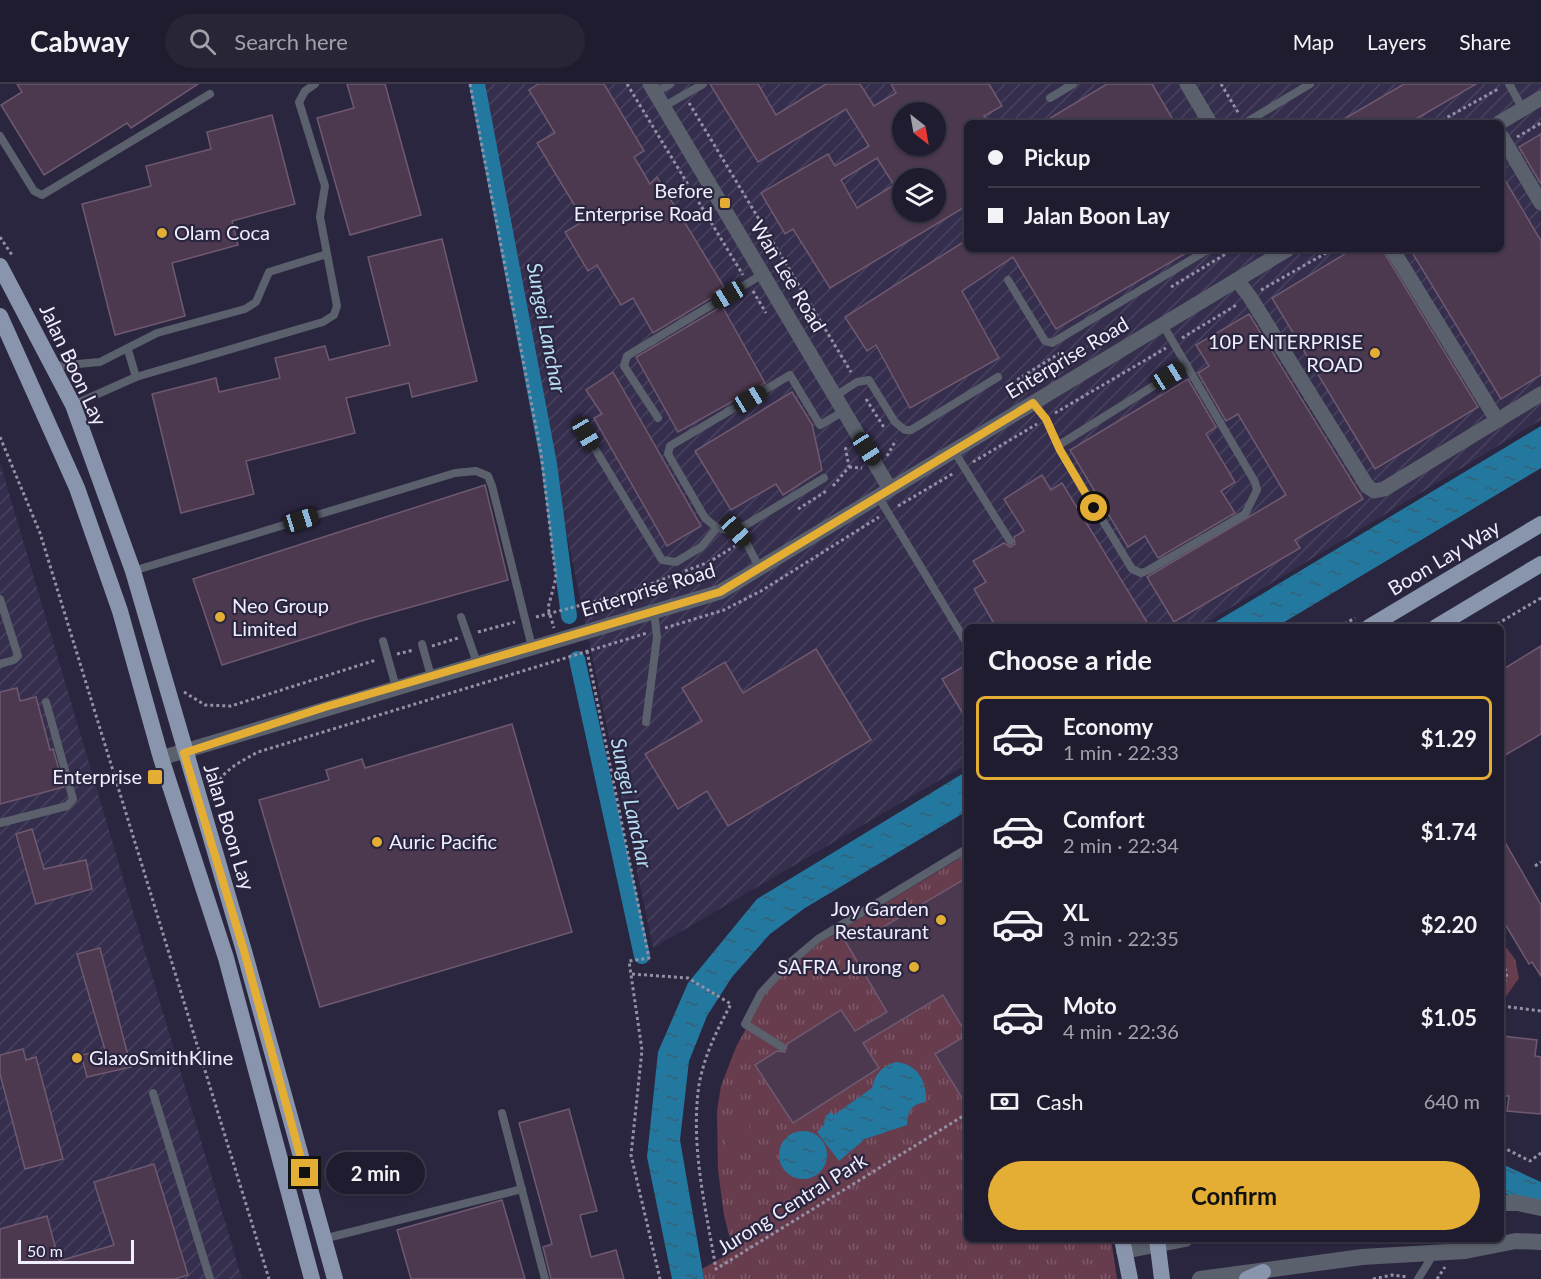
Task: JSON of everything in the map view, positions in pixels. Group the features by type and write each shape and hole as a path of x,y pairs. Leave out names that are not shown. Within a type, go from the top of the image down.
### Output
{"main road":[{"name":"Jalan Boon Lay","path":"0,266 55,366 73,405 133,571 184,753 244,951 335,1279"},
{"path":"0,316 77,488 120,611 160,758 226,958 312,1279"},
{"name":"Boon Lay Way","path":"1374,624 1541,524"},
{"path":"1441,624 1541,564"},
{"path":"1158,1242 1162,1279"},
{"path":"1123,1245 1130,1279"},
{"path":"1247,1279 1263,1272"}],"street":[{"path":"1187,84 1208,120"},
{"name":"Wan Lee Road","path":"652,88 835,396 837,415 884,493"},
{"path":"1504,120 1541,98"},
{"path":"1504,140 1541,203"},
{"name":"Enterprise Road","path":"160,758 184,753 432,676 720,592 1282,252"},
{"path":"1394,252 1497,420"},
{"path":"1237,280 1250,297 1367,486 1374,491 1384,489 1541,394"},
{"path":"1504,1203 1518,1203 1541,1208"},
{"path":"1200,1279 1362,1257 1465,1251 1516,1241 1541,1242"},
{"path":"1123,1245 1149,1242"}],"lane":[{"path":"73,405 136,377 330,318 337,306 320,217 325,186 299,102 300,96 315,84"},
{"path":"652,88 670,84"},
{"path":"663,107 703,84"},
{"path":"1050,98 1073,84"},
{"path":"1250,120 1310,84"},
{"path":"1508,84 1523,109"},
{"path":"0,136 34,190 42,195 210,94"},
{"path":"1008,280 1045,341 1052,343 1204,252"},
{"path":"55,366 100,362 128,350 157,333 245,309 256,302 269,272 327,254"},
{"path":"658,418 624,366 624,359 763,274"},
{"path":"1033,403 1046,419 1128,566 1137,572 1147,571 1242,516 1257,489 1256,482 1163,325"},
{"path":"128,350 136,377"},
{"path":"1059,445 1187,365"},
{"path":"760,569 745,540 736,531 717,528 705,518 668,454 670,446 790,375 820,425 837,415"},
{"path":"835,396 864,379 872,382 895,422 905,430 916,428 998,377"},
{"path":"586,434 662,560 676,562 701,547 717,528"},
{"path":"954,451 1010,541"},
{"path":"133,571 455,473 476,471 488,476 492,486 532,647"},
{"path":"736,531 824,478"},
{"path":"884,493 964,638"},
{"path":"0,599 18,656 14,660 0,664"},
{"path":"646,722 657,638 654,612"},
{"path":"461,617 477,663"},
{"path":"383,641 396,687"},
{"path":"422,644 432,676"},
{"path":"0,824 67,806 73,799 46,702"},
{"path":"782,1047 745,1024 762,993 787,965 819,939 964,850"},
{"path":"153,1093 210,1279"},
{"path":"502,1113 545,1279"},
{"path":"323,1239 336,1238 522,1189"},
{"path":"1418,1279 1434,1254"}],"path":[{"path":"470,84 541,453 556,578 548,608 553,627"},
{"path":"627,84 772,322"},
{"path":"1221,84 1243,120"},
{"path":"1442,120 1508,84"},
{"path":"684,95 882,426 896,440"},
{"path":"1504,140 1541,123"},
{"path":"795,511 825,493 842,478 849,467 837,415"},
{"path":"0,437 40,533 269,1279"},
{"path":"562,611 631,592 709,562 745,540"},
{"path":"1497,624 1541,598"},
{"path":"213,792 217,783 235,765 258,752 587,651 649,957 629,961 642,1050 631,1155 660,1279"},
{"path":"1535,866 1541,862"},
{"path":"1504,967 1507,973 1504,984"},
{"name":"Jurong Central Park","path":"632,974 688,978 731,1004 712,1040 705,1061 697,1107 700,1172 716,1269 964,1115"},
{"path":"1504,1006 1541,1011"},
{"path":"1504,1148 1530,1161 1541,1153"},
{"path":"1373,1279 1392,1275 1418,1279"}],"shaded area":[{"path":"473,84 1541,84 1541,420 1204,624 964,624 964,766 653,948"},
{"name":"GlaxoSmithKline","path":"0,463 242,1279 0,1279"}],"green space":[{"path":"964,856 964,1242 1111,1242 1117,1279 704,1279 702,1269 733,1251 724,1215 718,1170 717,1111 721,1086 736,1047 764,995 790,967 821,942"},
{"path":"1504,945 1515,959 1519,978 1504,999"},
{"path":"725,1116 749,1116 750,1147 726,1148"}],"water":[{"path":"1541,426 1541,468 1281,624 1212,624"},
{"path":"964,773 964,813 805,908 770,934 732,977 707,1016 689,1061 680,1140 704,1279 672,1279 647,1157 658,1052 688,983 757,899"},
{"path":"896,1062 910,1066 920,1075 925,1088 926,1102 917,1104 912,1109 908,1115 907,1125 865,1139 839,1161 817,1132 824,1125 825,1117 831,1112 834,1115 872,1088 880,1071"},
{"path":"803,1131 820,1138 827,1155 820,1172 803,1179 786,1172 779,1155 786,1138"},
{"path":"1504,1165 1541,1182 1541,1209 1504,1193"}],"building":[{"path":"17,84 198,84 131,128 127,123 44,175 1,105 22,92"},
{"path":"347,84 385,84 421,215 350,235 317,118 354,108"},
{"path":"538,84 604,84 644,151 634,157 650,184 657,177 724,287 714,292 716,295 653,333 633,298 621,305 597,265 588,271 565,232 584,221 537,143 555,133 529,90"},
{"path":"710,84 758,84 776,115 826,84 860,84 874,106 896,93 891,84 989,84 1002,106 984,116 987,120 964,120 964,207 946,218 946,168 892,168 892,182 877,158 841,180 857,208 892,186 892,222 940,222 830,288 793,229 785,234 761,193 828,154 835,166 869,146 846,109 758,162"},
{"path":"1107,84 1152,84 1173,120 1047,120"},
{"path":"1404,84 1476,84 1414,120 1342,120"},
{"name":"Olam Coca","path":"272,115 295,204 232,221 238,245 172,263 185,316 115,335 82,204 151,186 146,166 211,149 207,132"},
{"path":"1541,134 1541,184 1519,147"},
{"path":"1504,178 1541,241 1541,375 1501,399 1412,252 1504,252"},
{"path":"442,239 477,381 412,397 409,383 346,398 355,433 246,461 254,494 181,513 152,394 216,378 219,392 280,378 275,358 325,346 329,360 390,345 368,257"},
{"path":"964,242 964,252 1188,252 1056,329 1013,257 962,291 999,358 910,408 876,345 867,351 845,317"},
{"name":"10P ENTERPRISE ROAD","path":"1348,252 1384,252 1478,407 1375,469 1272,298"},
{"path":"722,306 765,383 678,432 636,357"},
{"path":"1249,314 1363,499 1295,540 1300,548 1174,622 1147,577 1286,495 1238,414 1226,421 1198,373 1209,366 1196,345"},
{"path":"613,372 701,526 667,546 594,418 602,414 586,390"},
{"path":"1188,379 1216,427 1206,434 1235,482 1221,491 1235,513 1158,558 1145,536 1128,547 1070,450"},
{"path":"792,392 812,424 822,470 783,495 776,484 731,510 695,451"},
{"path":"1042,475 1051,490 1062,483 1148,624 994,624 974,589 986,582 973,561 1004,543 1010,547 1015,544 1014,537 1024,531 1004,499"},
{"path":"485,485 508,580 361,621 222,665 193,579"},
{"path":"1541,646 1541,734 1504,756 1504,669"},
{"path":"816,649 871,740 728,826 707,791 678,809 645,754 702,721 682,688 725,662 743,693"},
{"path":"964,666 964,715 942,679"},
{"path":"17,688 20,701 36,697 50,750 53,749 64,787 0,804 0,692"},
{"path":"512,724 572,932 320,1007 259,800 329,780 326,770 362,759 365,768"},
{"path":"32,829 44,869 86,860 92,889 36,904 16,834"},
{"path":"1504,840 1541,905 1541,976 1532,962 1529,964 1504,922"},
{"name":"SAFRA Jurong","path":"964,879 964,1030 943,995 863,1043 879,1068 793,1123 755,1065 777,1051 785,1052 787,1044 841,1010 855,1031 887,1012 844,939 868,925 873,933"},
{"path":"100,948 131,1067 87,1077 81,1055 105,1050 77,954"},
{"path":"1504,1036 1537,1040 1535,1056 1541,1057 1541,1114 1507,1111 1509,1096 1504,1096"},
{"name":"SAFRA Jurong","path":"964,1037 964,1101 935,1054"},
{"path":"23,1049 26,1060 36,1057 63,1159 25,1169 0,1074 0,1055"},
{"path":"569,1109 597,1211 580,1215 591,1257 616,1250 624,1279 551,1279 543,1247 552,1244 519,1123"},
{"path":"154,1164 188,1275 175,1279 0,1279 0,1229 47,1216 59,1261 114,1245 94,1182"},
{"path":"502,1200 525,1279 411,1279 397,1230"}],"waterway":[{"name":"Sungei Lanchar","path":"477,84 549,464 569,616"},
{"name":"Sungei Lanchar","path":"577,659 642,956"}],"place":[{"name":"Before Enterprise Road","path":"725,203"},
{"name":"Olam Coca","path":"162,233"},
{"name":"10P ENTERPRISE ROAD","path":"1375,353"},
{"name":"Neo Group Limited","path":"220,617"},
{"name":"Enterprise","path":"155,777"},
{"name":"Auric Pacific","path":"377,842"},
{"name":"Joy Garden Restaurant","path":"941,920"},
{"name":"SAFRA Jurong","path":"914,967"},
{"name":"GlaxoSmithKline","path":"77,1058"}],"route":[{"path":"305,1173 244,951 184,753 325,707 720,592 1033,403 1046,419 1060,450 1094,508"}]}
